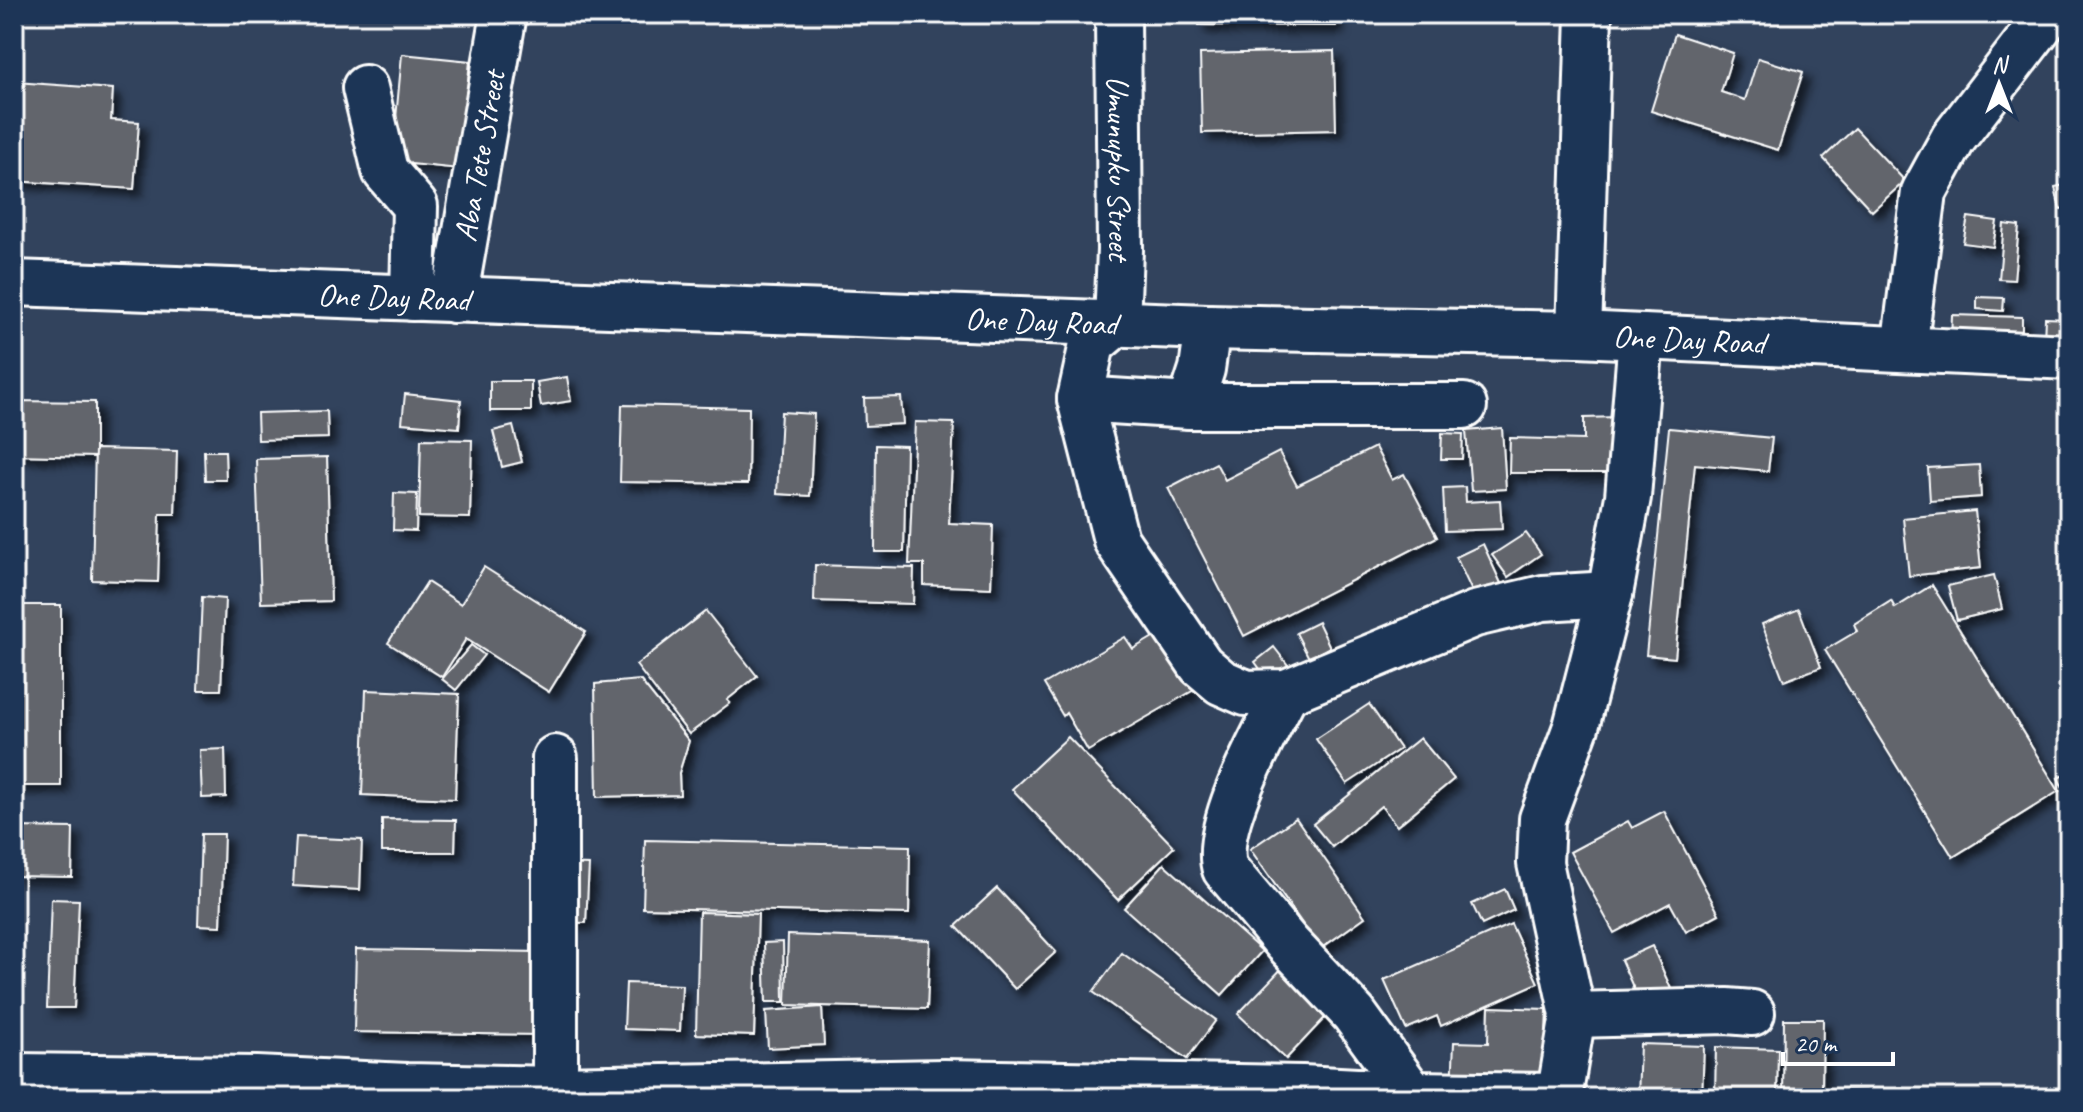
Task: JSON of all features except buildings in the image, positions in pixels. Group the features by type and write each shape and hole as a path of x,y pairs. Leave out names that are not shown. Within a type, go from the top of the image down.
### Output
{"street":[{"name":"Aba Tete Street","path":"434,299 504,14"},
{"name":"Umunupku Street","path":"1117,323 1120,250 1118,14"},
{"path":"1579,334 1589,14"},
{"path":"1904,349 1924,192 1953,139 2049,14"},
{"path":"365,88 385,171 415,206 434,299"},
{"name":"One Day Road","path":"14,283 1208,327 1579,334 2069,357"},
{"path":"1117,323 1092,344 1080,399 1116,540 1201,665 1221,682 1246,693 1286,692 1475,614 1543,598 1610,594"},
{"path":"1190,406 1202,369 1208,327"},
{"path":"14,1076 152,1089 256,1079 406,1092 1302,1088 1559,1097 1573,1015 1540,863 1542,819 1576,727 1610,594 1628,497 1641,337"},
{"path":"1080,399 1190,406 1464,406"},
{"path":"1286,692 1236,795 1221,857 1225,869 1287,943 1354,1014 1412,1094"},
{"path":"555,758 555,1089"},
{"path":"1573,1015 1752,1013"}]}
